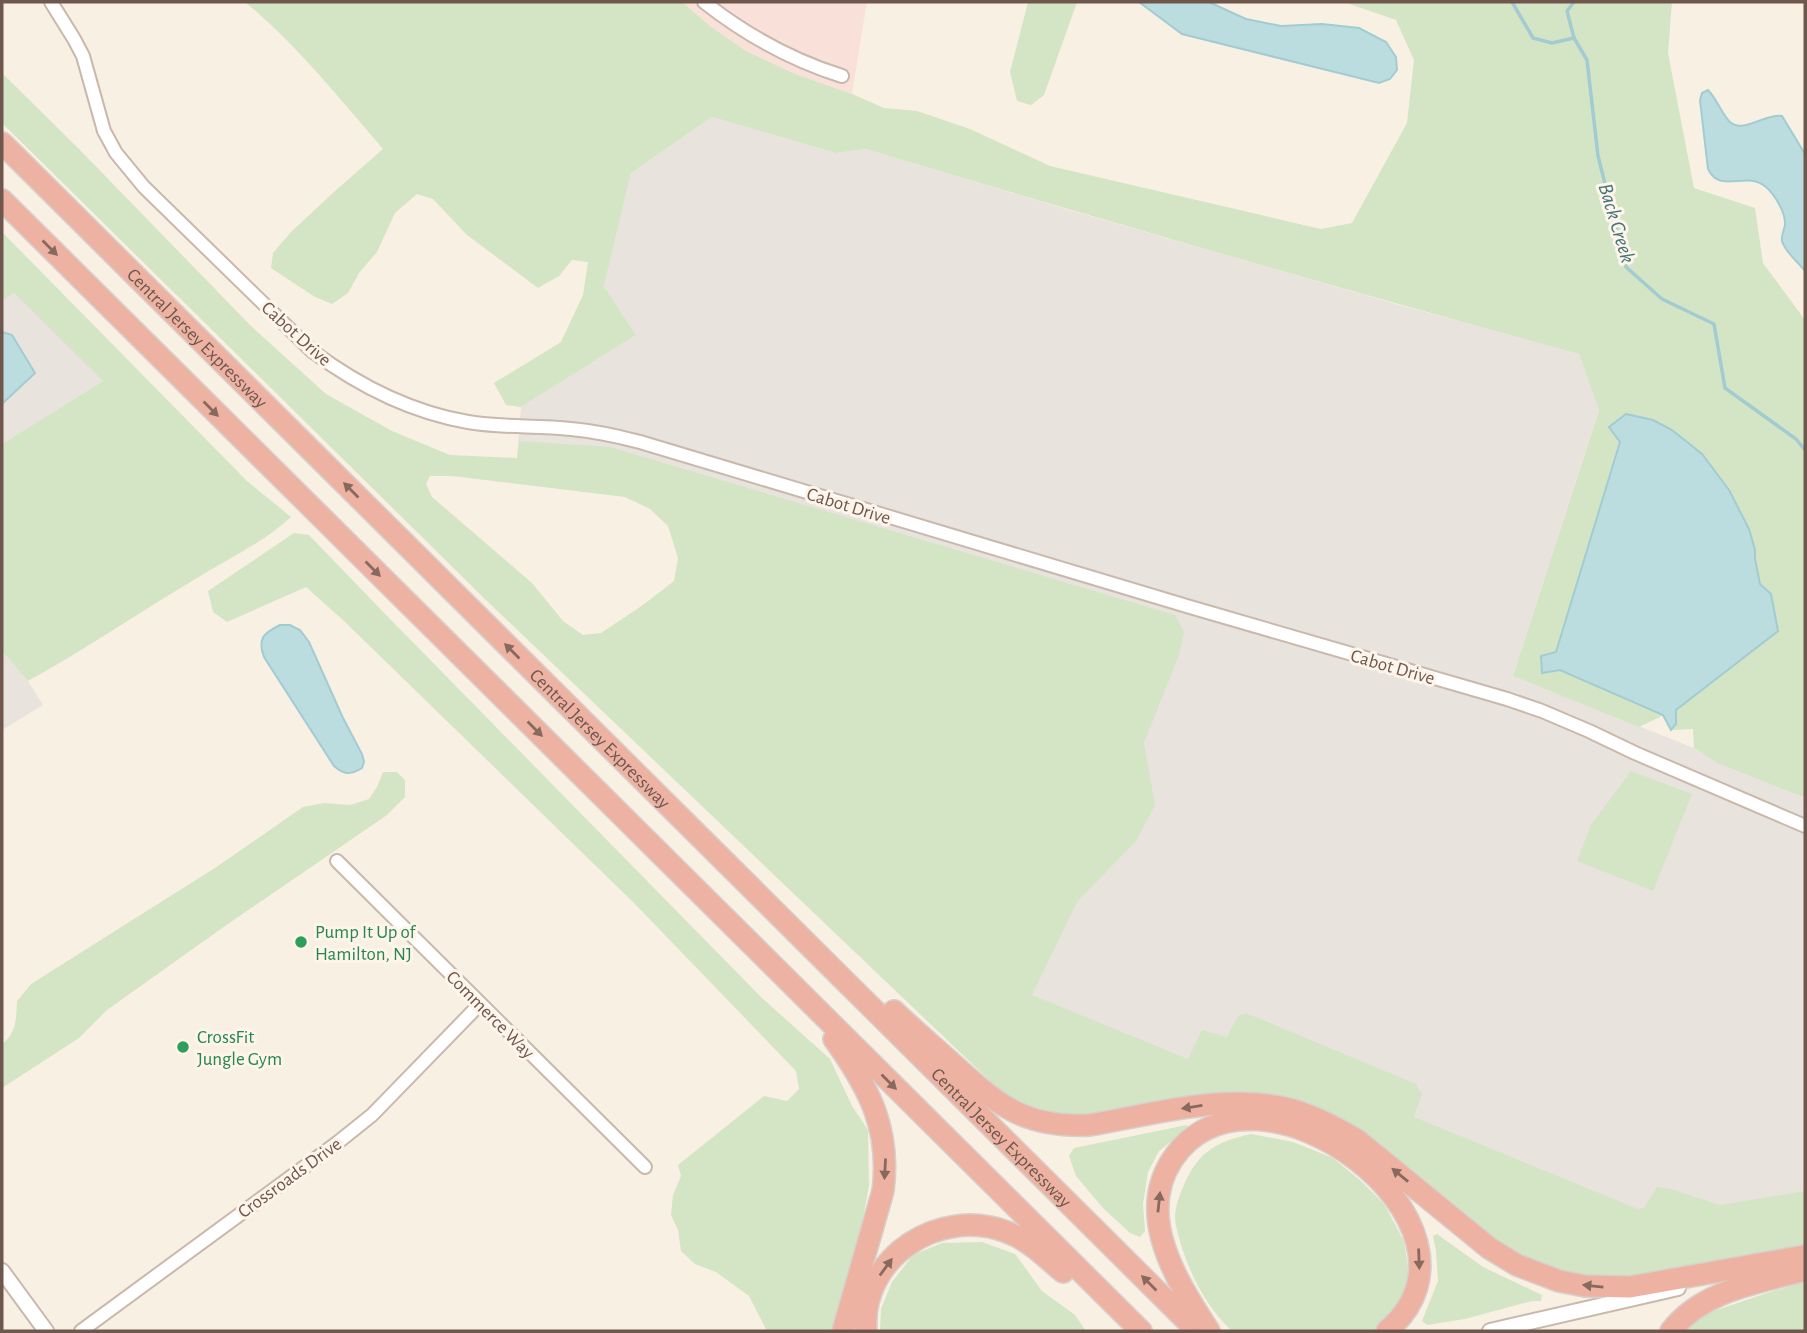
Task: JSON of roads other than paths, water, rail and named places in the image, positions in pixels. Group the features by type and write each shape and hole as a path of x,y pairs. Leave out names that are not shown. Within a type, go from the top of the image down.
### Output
{"highway":[{"name":"Central Jersey Expressway","path":"2,144 1197,1331"},
{"name":"Central Jersey Expressway","path":"2,200 1141,1331"},
{"path":"696,833 985,1094 1016,1113 1043,1122 1070,1126 1223,1103 1250,1103 1293,1110 1326,1123 1357,1140 1497,1253 1538,1274 1585,1286 1630,1287 1805,1257"},
{"path":"667,861 822,1024 845,1055 875,1111 885,1153 883,1191 843,1331"},
{"path":"1209,1331 1190,1301 1163,1246 1159,1230 1159,1196 1170,1162 1190,1140 1218,1123 1248,1118 1293,1127 1334,1145 1373,1174 1402,1209 1417,1238 1419,1271 1411,1301 1387,1331"},
{"path":"866,1331 870,1296 877,1279 897,1253 925,1234 957,1225 988,1226 1006,1231 1028,1243 1132,1331"},
{"path":"1671,1331 1701,1303 1717,1295 1805,1270"}],"street":[{"name":"Cabot Drive","path":"51,2 83,57 104,131 116,153 144,187 313,351 337,369 383,395 411,407 469,422 510,427 572,429 640,442 1202,611 1507,699 1589,730 1635,753 1805,826"},
{"path":"704,2 753,37 796,59 842,76"},
{"name":"Commerce Way","path":"337,861 645,1167"},
{"name":"Crossroads Drive","path":"81,1331 372,1115 480,1004"},
{"path":"1490,1331 1805,1257"},
{"path":"2,1271 46,1331"}],"water":[{"path":"1139,2 1209,2 1246,19 1281,26 1322,24 1359,28 1386,42 1396,57 1397,70 1390,79 1379,83 1182,34"},
{"path":"1708,90 1730,122 1735,125 1748,125 1769,117 1782,116 1805,154 1805,271 1784,245 1784,215 1769,190 1758,182 1720,180 1713,177 1708,169 1700,100 1702,93"},
{"path":"2,332 12,335 35,373 2,404"},
{"path":"1626,414 1653,420 1672,430 1702,454 1729,490 1749,529 1760,584 1771,594 1778,631 1676,710 1676,724 1671,730 1663,715 1560,670 1542,673 1541,656 1556,652 1620,442 1609,427"},
{"path":"280,625 290,625 300,630 309,642 362,754 362,768 351,773 334,766 264,657 261,645 263,637"}],"waterway":[{"path":"1512,2 1533,38 1552,43 1574,38"},
{"name":"Back Creek","path":"1574,2 1567,11 1574,38 1587,60 1598,156 1626,267 1662,299 1714,324 1725,388 1796,439 1805,450"}],"place":[{"name":"Pump It Up of Hamilton, NJ","path":"301,942"},
{"name":"CrossFit Jungle Gym","path":"183,1047"}]}
